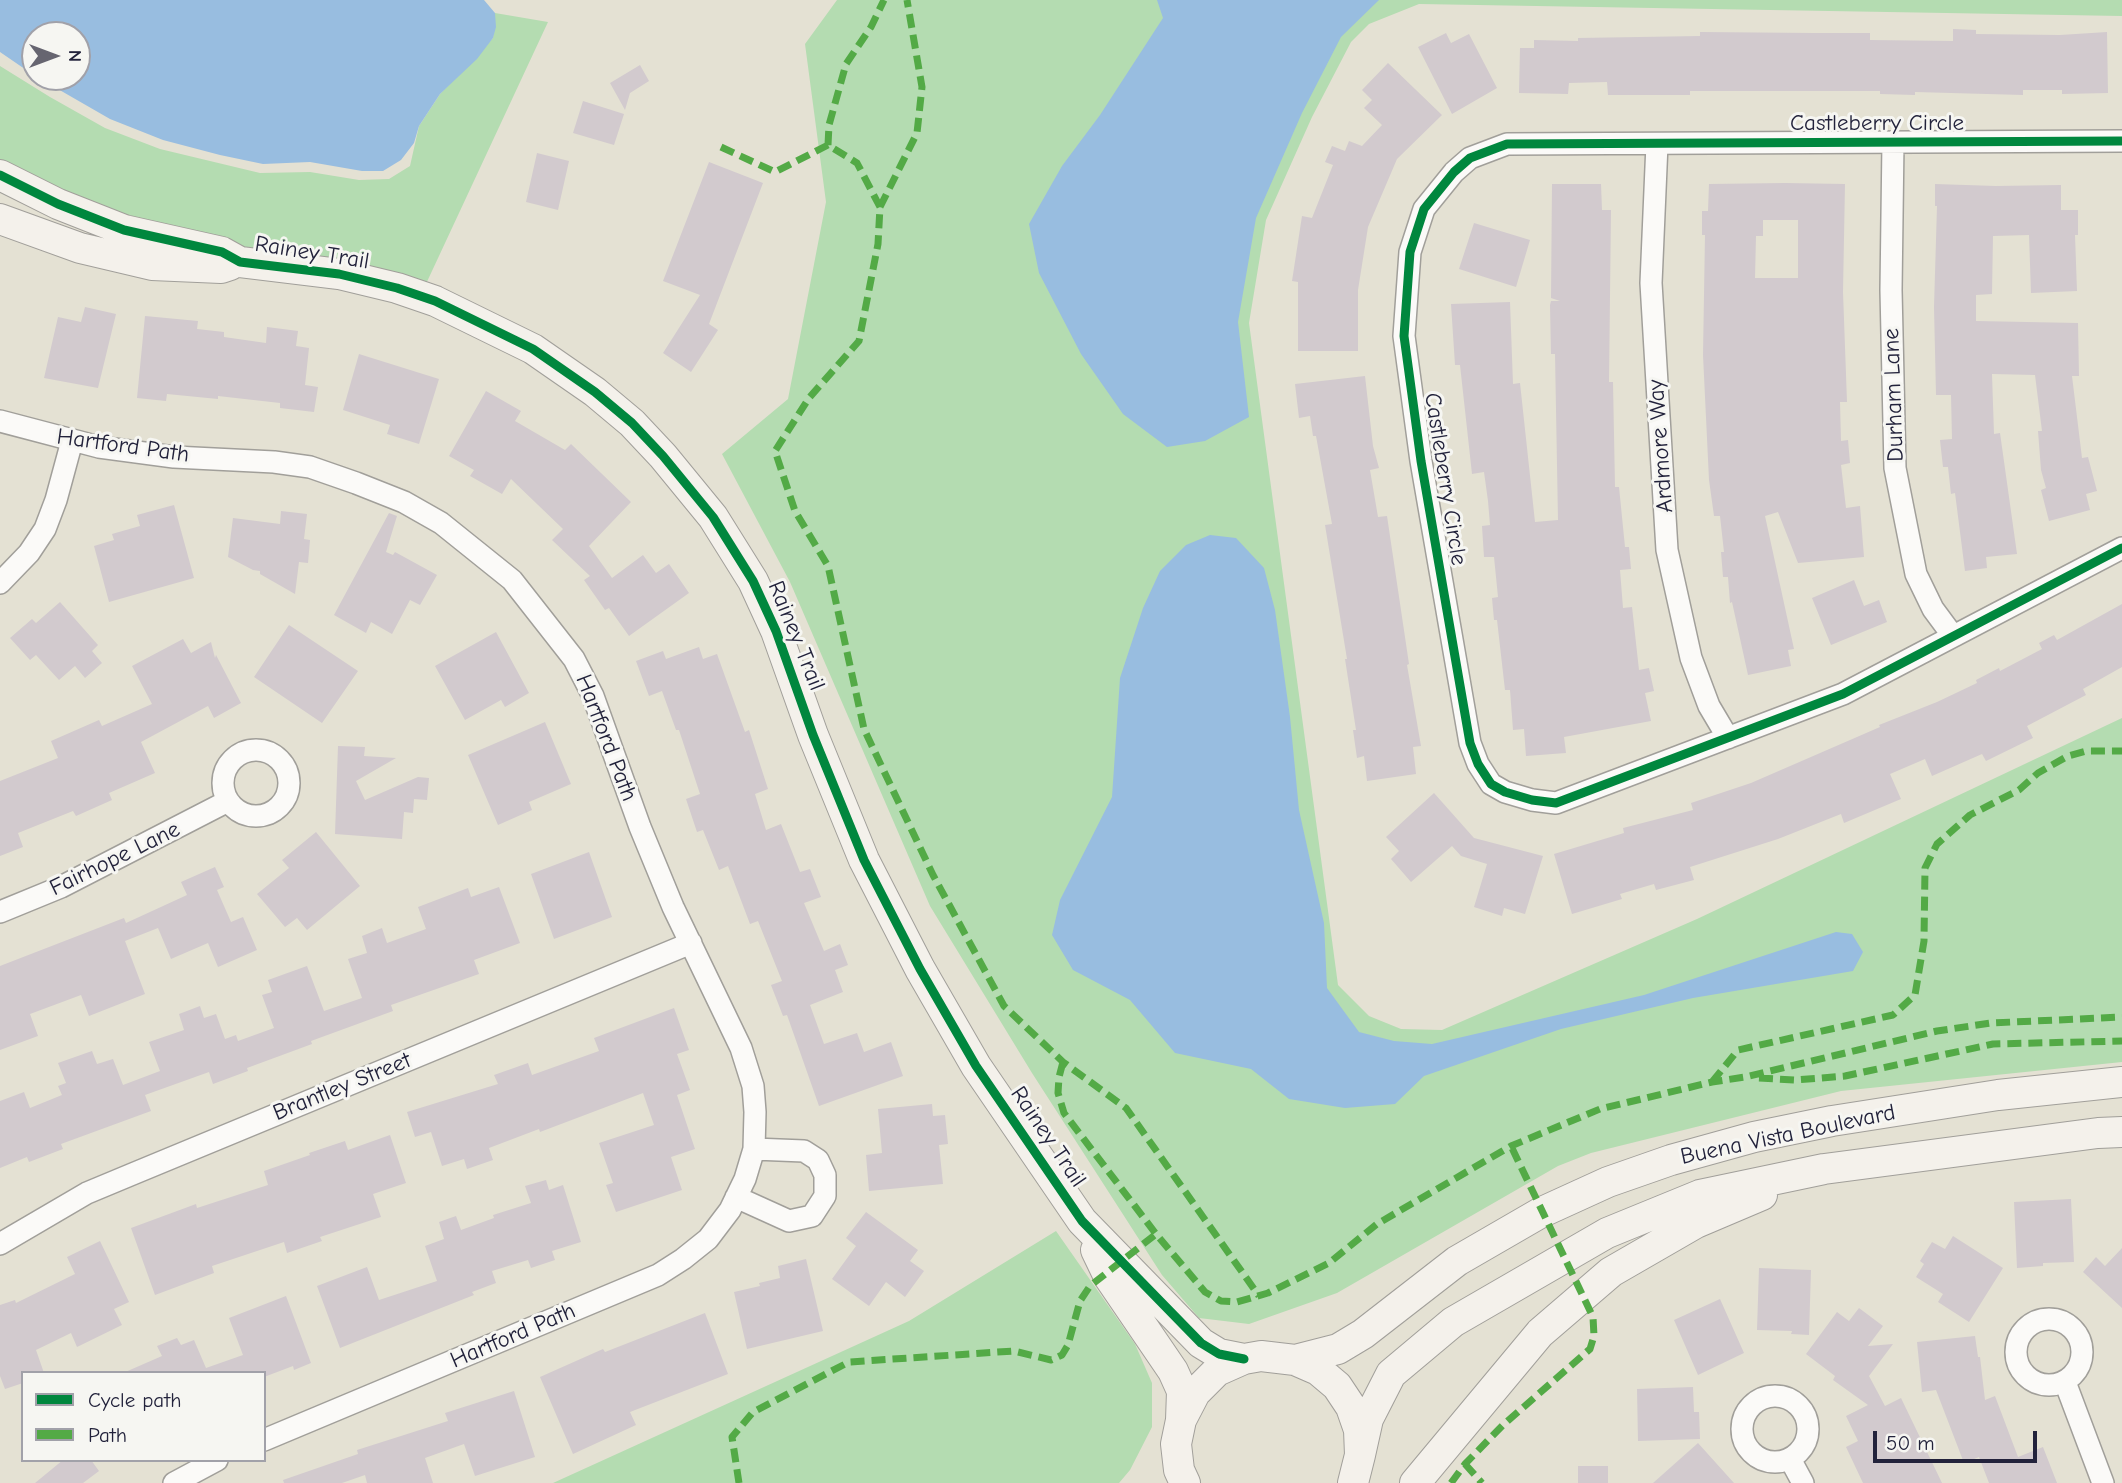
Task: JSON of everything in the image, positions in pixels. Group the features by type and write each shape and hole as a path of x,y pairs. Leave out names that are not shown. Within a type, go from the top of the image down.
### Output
{"main road":[{"name":"Rainey Trail","path":"0,175 99,222 147,237 222,252 240,262 339,274 397,288 467,316 533,349 563,369 632,423 663,456 713,517 753,582 776,631 813,735 864,860 945,1015 976,1066 1082,1222 1109,1277 1173,1371 1182,1391 1177,1444 1179,1479"},
{"name":"Rainey Trail","path":"0,219 80,248 152,265 221,268 240,262"},
{"name":"Buena Vista Boulevard","path":"1296,1360 1338,1349 1363,1334 1457,1261 1540,1213 1608,1182 1671,1160 1754,1137 1832,1121 1998,1095 2122,1082"},
{"name":"Buena Vista Boulevard","path":"1356,1469 1368,1419 1391,1374 1453,1322 1608,1233 1700,1195 1824,1169 2122,1132"},
{"path":"1415,1483 1540,1333 1612,1272 1696,1223 1824,1169"},
{"name":"Rainey Trail","path":"1082,1222 1200,1343 1219,1354 1244,1359"},
{"path":"1181,1420 1195,1393 1217,1371 1244,1359 1278,1356 1296,1360 1318,1370 1337,1386 1344,1396 1359,1430 1356,1469"}],"street":[{"name":"Castleberry Circle","path":"2122,141 1507,144 1470,158 1454,172 1424,209 1410,252 1404,336 1421,461 1470,743 1478,764 1491,784 1514,795 1556,803 1843,694 2122,548"},
{"name":"Durham Lane","path":"1893,142 1891,290 1895,468 1916,574 1933,609 1953,636"},
{"name":"Ardmore Way","path":"1657,144 1651,283 1667,550 1691,658 1709,706 1728,737"},
{"name":"Hartford Path","path":"0,421 72,441 174,457 274,462 310,467 404,502 442,523 481,552 512,580 541,614 574,659 593,696 645,839 741,1048 753,1086 754,1149 746,1179 708,1239 657,1275 266,1439"},
{"path":"0,583 29,552 45,529 57,500 72,441"},
{"name":"Fairhope Lane","path":"0,912 61,887 228,802"},
{"name":"Brantley Street","path":"0,1244 87,1194 123,1178 691,943"},
{"path":"736,1197 789,1221 811,1216 825,1196 825,1175 818,1160 804,1152 754,1149"},
{"path":"2065,1382 2103,1483"},
{"path":"1790,1459 1802,1483"},
{"path":"174,1483 213,1462"}],"green space":[{"path":"837,0 2122,0 2122,16 1419,4 1369,24 1351,42 1312,117 1266,220 1249,323 1338,985 1369,1016 1401,1029 1442,1030 1697,919 2122,718 2122,1062 1841,1091 1591,1153 1558,1166 1337,1293 1249,1324 1199,1318 1162,1275 1032,1073 930,906 790,582 722,454 788,399 826,202 805,44"},
{"path":"495,13 548,22 425,286 250,251 248,247 242,249 104,212 0,162 0,66 21,79 21,91 40,91 105,128 160,149 260,173 310,172 359,180 389,179 410,166 419,126 440,94 493,38"},
{"path":"1056,1231 1135,1344 1152,1383 1152,1427 1130,1470 1119,1483 553,1483 909,1321"}],"water":[{"path":"0,0 484,0 495,13 496,27 493,38 477,59 440,94 419,126 414,143 401,160 383,171 362,171 310,162 263,164 163,140 110,119 61,91 91,91 91,21 21,21 21,66 0,52"},
{"path":"1157,0 1379,0 1341,37 1302,113 1256,218 1238,322 1249,417 1205,441 1167,447 1123,414 1081,354 1039,273 1029,224 1062,166 1100,115 1163,18"},
{"path":"1210,535 1236,538 1264,568 1275,610 1290,717 1299,810 1324,923 1327,988 1359,1032 1394,1041 1432,1044 1644,995 1836,932 1852,934 1863,952 1853,971 1693,998 1561,1029 1424,1076 1395,1104 1345,1108 1289,1099 1251,1069 1175,1053 1130,1000 1073,970 1052,935 1060,900 1112,797 1120,678 1143,608 1160,571 1186,545"}],"building":[{"path":"1953,29 1976,30 1976,34 2060,35 2107,32 2108,93 2062,94 2062,90 2023,90 2023,95 1915,92 1915,95 1880,94 1880,91 1690,91 1690,95 1608,95 1607,82 1569,83 1568,94 1519,93 1520,48 1534,48 1534,40 1700,36 1700,32 1870,33 1870,40 1953,41"},
{"path":"1446,33 1451,43 1469,34 1497,88 1452,114 1418,47"},
{"path":"1388,63 1442,115 1397,159 1368,227 1358,290 1358,351 1298,351 1298,282 1292,281 1302,216 1312,218 1333,165 1325,162 1332,146 1345,151 1349,141 1362,146 1382,125 1364,108 1372,100 1362,90"},
{"path":"640,65 649,81 630,93 625,110 610,83"},
{"path":"583,101 624,114 614,145 573,133"},
{"path":"537,153 569,161 558,210 526,202"},
{"path":"709,162 763,183 709,324 718,330 691,372 663,353 700,295 663,281"},
{"path":"1552,184 1601,184 1602,210 1611,210 1609,382 1613,382 1615,487 1619,487 1625,547 1629,547 1631,569 1620,570 1623,608 1632,607 1639,670 1649,668 1654,691 1645,693 1651,721 1564,737 1566,753 1526,756 1524,729 1513,730 1510,690 1505,690 1492,598 1498,597 1494,557 1484,557 1482,526 1490,525 1484,472 1472,474 1460,365 1455,365 1451,304 1510,302 1513,384 1520,383 1535,522 1558,520 1555,354 1551,354 1550,305 1551,301 1560,301 1551,298"},
{"path":"1709,184 1845,184 1843,292 1847,402 1840,402 1841,441 1848,440 1850,463 1841,465 1846,508 1860,506 1864,557 1798,563 1778,512 1765,516 1794,649 1788,650 1791,666 1748,675 1732,602 1730,603 1728,577 1723,577 1721,552 1724,552 1720,516 1714,516 1709,480 1703,355 1705,235 1702,235 1702,211 1708,211","holes":["1763,220 1798,220 1798,278 1755,278 1756,236 1763,236"]},
{"path":"1935,184 2061,185 2061,210 2078,210 2078,235 2075,235 2077,291 2031,293 2029,235 1993,236 1992,294 1976,295 1976,321 2078,323 2079,376 2072,376 2082,458 2088,457 2097,491 2086,494 2090,510 2049,521 2041,490 2046,488 2041,470 2038,431 2042,431 2035,375 1992,374 1994,434 2000,433 2017,554 1986,557 1987,568 1965,571 1955,493 1951,494 1948,467 1943,467 1940,440 1952,439 1951,395 1936,395"},
{"path":"1474,223 1530,240 1516,287 1459,269"},
{"path":"85,307 116,314 98,388 44,378 58,317 81,322"},
{"path":"145,316 198,321 197,329 224,332 224,337 266,343 267,327 298,331 296,346 309,348 305,385 318,387 314,412 280,408 280,403 218,396 218,399 167,394 166,401 137,398"},
{"path":"359,354 439,379 419,444 387,434 390,425 343,410"},
{"path":"1365,376 1373,446 1379,468 1370,470 1378,517 1387,516 1421,746 1413,747 1416,774 1367,781 1364,756 1357,758 1347,659 1325,525 1332,524 1316,436 1313,436 1310,416 1299,418 1295,384"},
{"path":"486,391 521,411 515,421 565,450 571,444 631,502 589,546 612,578 643,555 656,573 669,564 689,593 629,636 609,608 605,610 584,580 590,576 552,540 563,529 511,479 502,494 470,476 474,470 449,456"},
{"path":"174,505 194,578 109,602 94,546 114,540 112,534 140,526 137,515"},
{"path":"281,511 307,514 304,539 310,540 308,563 299,562 295,594 260,574 260,571 228,557 233,518 280,524"},
{"path":"389,513 397,516 386,552 393,555 395,552 437,575 420,605 410,600 392,634 371,622 366,633 334,615"},
{"path":"1854,580 1864,606 1879,600 1887,622 1831,645 1812,598"},
{"path":"60,602 98,645 92,651 102,663 85,678 75,666 59,680 36,655 30,660 10,638 32,619 36,623"},
{"path":"2122,604 2122,667 2083,689 2086,695 2027,726 2033,738 1986,761 1982,754 1932,776 1925,759 1890,774 1901,799 1844,823 1841,814 1778,839 1690,867 1694,880 1656,890 1654,884 1620,894 1622,899 1572,914 1554,854 1624,833 1623,828 1693,810 1691,803 1751,783 1977,683 1976,680 2042,649 2039,643 2054,635 2057,640"},
{"path":"289,625 358,671 322,723 254,677"},
{"path":"496,632 529,693 505,707 501,700 465,720 435,666"},
{"path":"183,639 191,653 211,642 215,658 216,655 241,703 214,718 208,706 141,742 155,773 109,793 112,800 76,816 73,811 18,833 23,847 0,856 0,781 58,758 51,741 99,720 102,726 152,704 132,666"},
{"path":"699,647 703,659 717,654 745,732 749,730 768,789 755,794 766,830 781,824 800,872 810,869 821,897 804,903 824,951 840,944 848,965 835,970 843,992 810,1005 824,1044 857,1033 864,1052 891,1042 903,1076 819,1106 787,1015 783,1016 771,985 782,981 758,921 750,924 728,866 719,870 703,830 697,832 686,799 700,794 679,730 676,730 662,691 649,696 636,661 663,651 666,659"},
{"path":"545,722 571,784 529,802 532,810 498,825 468,755"},
{"path":"338,746 365,747 364,756 396,758 356,781 365,800 418,777 429,778 427,800 414,799 413,813 404,812 402,839 335,834"},
{"path":"1434,793 1474,838 1543,856 1525,914 1504,908 1502,916 1474,907 1487,864 1461,856 1452,846 1411,882 1391,859 1399,851 1386,837"},
{"path":"316,832 360,886 307,930 297,918 285,927 257,894 289,868 282,860"},
{"path":"589,852 612,917 554,939 531,874"},
{"path":"215,867 224,887 217,890 231,922 243,917 257,950 218,967 208,943 171,959 158,928 125,941 145,994 89,1016 81,995 30,1014 38,1036 0,1050 0,966 124,918 126,923 187,895 181,882"},
{"path":"499,887 520,943 474,960 479,974 391,1005 393,1011 311,1041 312,1044 213,1084 209,1072 145,1095 151,1111 61,1144 63,1149 29,1162 27,1157 0,1168 0,1101 24,1092 30,1108 62,1095 58,1086 66,1083 58,1063 92,1051 97,1064 113,1059 123,1085 160,1071 149,1042 184,1030 179,1014 200,1006 204,1018 216,1014 225,1039 236,1035 238,1041 274,1028 262,995 272,992 268,980 307,966 324,1011 362,998 348,959 367,953 362,936 382,928 387,943 426,929 418,907 468,888 471,897"},
{"path":"674,1008 689,1050 677,1054 690,1090 677,1095 695,1149 671,1157 682,1190 616,1212 606,1185 613,1183 599,1143 654,1125 643,1093 489,1148 493,1160 467,1169 464,1159 442,1166 431,1132 415,1137 407,1112 498,1084 494,1075 528,1063 532,1075 599,1051 594,1038"},
{"path":"932,1104 933,1116 945,1115 948,1144 939,1145 943,1184 869,1191 866,1155 882,1153 878,1109"},
{"path":"390,1135 406,1183 373,1194 381,1217 320,1237 322,1241 287,1253 284,1242 212,1266 214,1273 155,1295 131,1228 196,1204 197,1208 268,1185 264,1171 310,1155 309,1153 345,1141 348,1150"},
{"path":"546,1180 549,1190 563,1185 581,1242 552,1251 555,1260 531,1268 528,1260 492,1271 496,1283 472,1292 474,1295 340,1348 317,1286 367,1267 379,1300 437,1281 425,1246 444,1239 439,1222 456,1216 461,1230 494,1218 493,1215 531,1203 525,1186"},
{"path":"2071,1199 2074,1262 2043,1263 2043,1266 2017,1268 2014,1202"},
{"path":"866,1212 918,1250 910,1261 924,1271 905,1297 886,1282 869,1306 832,1279 856,1246 846,1238"},
{"path":"1953,1236 2003,1268 1969,1322 1938,1302 1943,1294 1916,1277 1924,1264 1920,1261 1932,1242 1945,1249"},
{"path":"100,1241 129,1302 114,1309 122,1325 77,1347 71,1333 36,1350 43,1371 21,1371 21,1384 5,1389 0,1376 0,1305 15,1300 16,1303 75,1274 67,1257"},
{"path":"2122,1248 2122,1308 2083,1272 2096,1257 2105,1266"},
{"path":"806,1259 823,1331 747,1349 734,1292 780,1278 778,1266"},
{"path":"1759,1268 1811,1270 1809,1335 1791,1334 1792,1331 1757,1330"},
{"path":"286,1296 311,1363 294,1370 293,1366 266,1376 266,1371 128,1371 162,1356 157,1346 177,1338 181,1345 194,1340 206,1368 243,1355 229,1318"},
{"path":"1720,1299 1744,1353 1698,1375 1674,1320"},
{"path":"1859,1308 1883,1326 1868,1346 1893,1344 1869,1376 1885,1406 1901,1398 1942,1483 1863,1483 1846,1447 1858,1441 1846,1416 1868,1405 1833,1380 1835,1376 1806,1354 1837,1312 1849,1321"},
{"path":"705,1313 728,1374 630,1412 636,1425 573,1454 540,1377 603,1349 605,1352"},
{"path":"1975,1336 1985,1400 1995,1396 2018,1457 2043,1447 2057,1483 1989,1483 1979,1457 1964,1463 1936,1390 1922,1392 1917,1342"},
{"path":"1693,1387 1694,1412 1699,1412 1700,1439 1638,1441 1637,1389"},
{"path":"514,1391 535,1457 475,1476 464,1444 425,1458 433,1483 367,1483 365,1475 342,1483 284,1483 283,1480 358,1454 357,1450 448,1421 445,1413"},
{"path":"1698,1443 1734,1483 1653,1483"},
{"path":"61,1462 92,1462 99,1471 83,1483 35,1483"},
{"path":"1578,1466 1608,1466 1608,1483 1578,1483"}],"marked path":[{"path":"828,145 829,125 846,64 871,27 884,0"},
{"path":"880,207 917,133 922,87 907,0"},
{"path":"721,147 775,172 828,145 857,163 880,207 878,244 859,341 809,398 775,451 795,511 828,566 864,729 933,875 1004,1006 1063,1062 1126,1108 1259,1296"},
{"path":"1712,1082 1738,1050 1893,1015 1915,995 1924,941 1925,868 1937,844 1970,815 2019,790 2038,773 2068,756 2086,751 2122,751"},
{"path":"1063,1062 1058,1093 1064,1113 1156,1234 1205,1292 1221,1301 1237,1302 1268,1293 1329,1263 1377,1224 1511,1146 1600,1109 1937,1031 1991,1023 2122,1017"},
{"path":"1759,1078 1796,1080 1845,1076 1993,1044 2122,1041"},
{"path":"1451,1483 1465,1464 1503,1425 1590,1349 1594,1336 1593,1317 1511,1146"},
{"path":"739,1483 732,1437 753,1412 849,1362 1014,1351 1051,1360 1062,1355 1068,1345 1080,1301 1090,1286 1156,1234"},
{"path":"1465,1464 1482,1483"}],"cycle path":[{"path":"2122,141 1507,144 1470,158 1454,172 1424,209 1410,252 1404,336 1421,461 1470,743 1478,764 1491,784 1505,792 1532,800 1556,803 1843,694 2122,548"},
{"path":"0,175 58,204 124,230 222,252 240,262 339,274 397,288 435,301 533,349 595,392 632,423 713,517 753,581 776,631 813,735 864,860 920,969 976,1066 1082,1221 1201,1343 1219,1354 1244,1359"}]}
